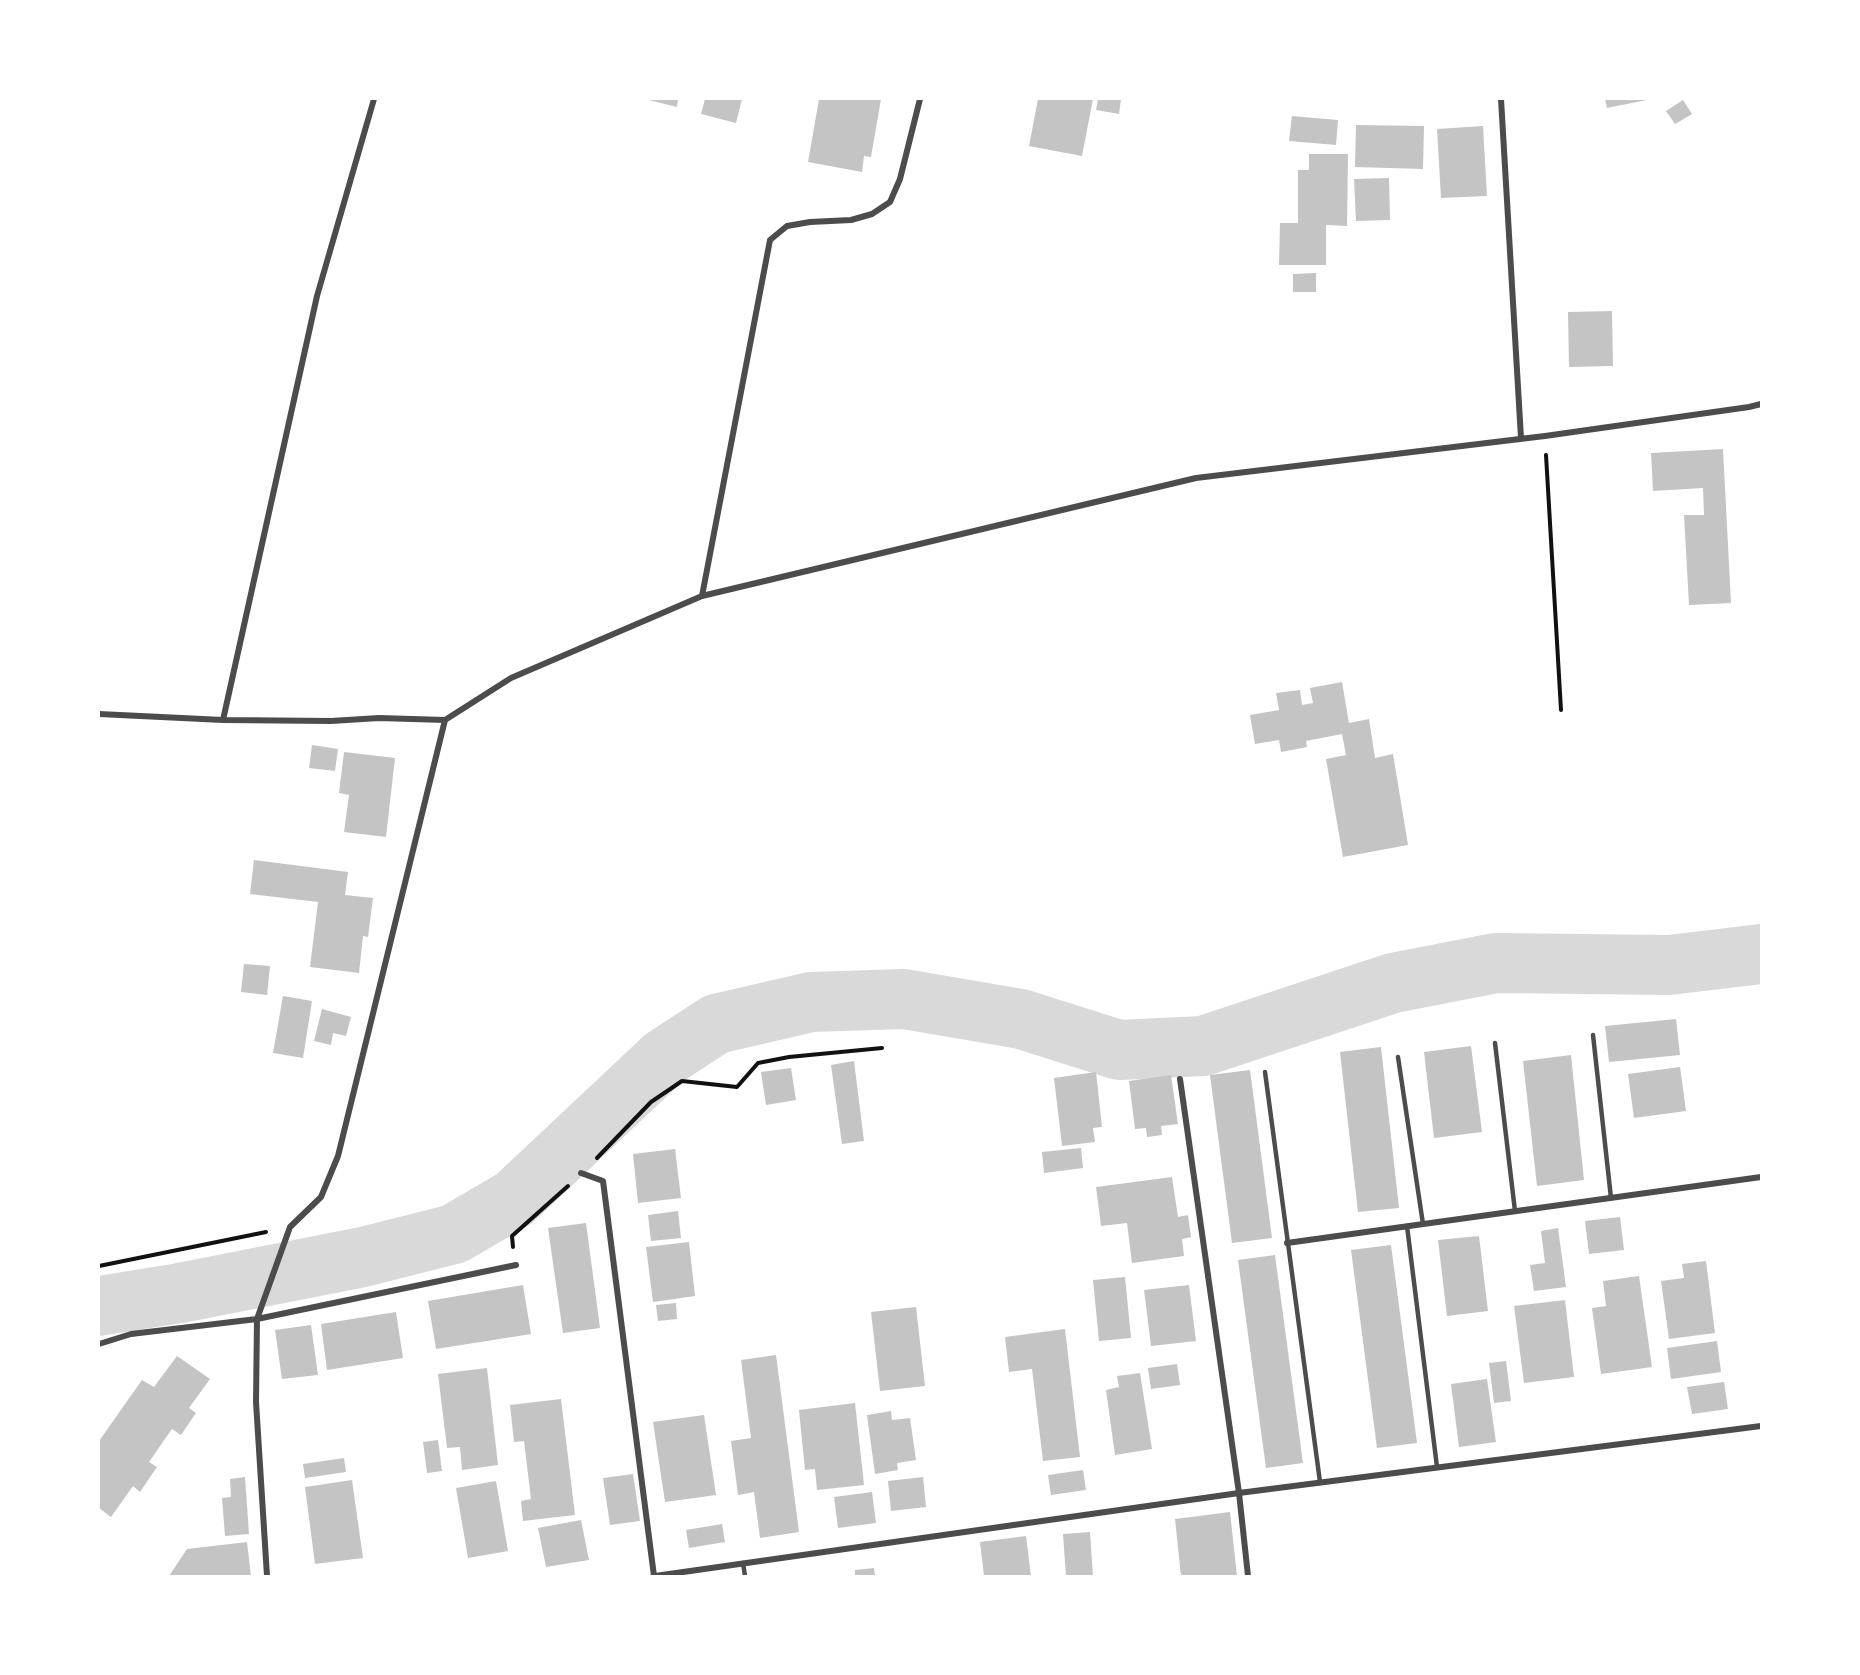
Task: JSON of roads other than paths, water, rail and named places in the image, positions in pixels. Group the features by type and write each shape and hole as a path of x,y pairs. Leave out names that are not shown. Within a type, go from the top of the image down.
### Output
{"street":[{"path":"223,720 317,296 374,99"},
{"path":"702,596 770,240 787,226 810,222 851,220 872,214 890,202 900,179 920,99"},
{"path":"1501,99 1521,438"},
{"path":"99,714 223,720 331,721 379,718 445,720 511,678 702,596 1196,478 1545,436 1749,408 1761,404"},
{"path":"267,1576 256,1402 257,1319 290,1227 321,1197 338,1156 445,720"},
{"path":"1180,1079 1239,1493 1248,1576"},
{"path":"581,1173 603,1181 655,1576 1320,1482 1761,1426"},
{"path":"1287,1243 1761,1177"},
{"path":"99,1344 131,1334 257,1319 516,1265"}],"lane":[{"path":"1593,1035 1611,1198"},
{"path":"1495,1043 1515,1211"},
{"path":"1398,1057 1423,1224"},
{"path":"1265,1072 1320,1482"},
{"path":"1407,1226 1437,1467"},
{"path":"743,1563 745,1576"}],"waterway":[{"path":"99,1306 180,1293 363,1257 454,1234 514,1199 664,1058 716,1024 811,1002 904,999 1021,1019 1119,1050 1203,1046 1393,983 1496,963 1669,965 1761,954"}]}
